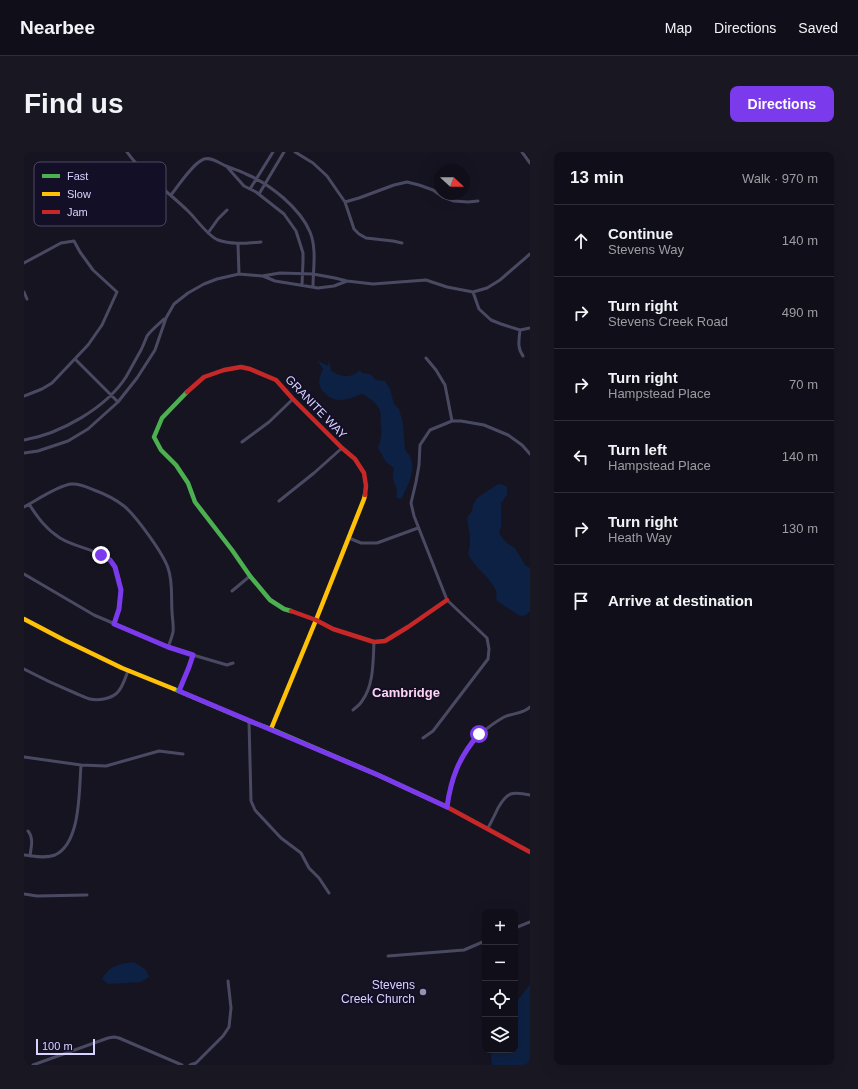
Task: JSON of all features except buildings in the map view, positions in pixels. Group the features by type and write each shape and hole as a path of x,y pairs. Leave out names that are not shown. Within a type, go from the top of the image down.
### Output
{"street":[{"path":"127,152 134,162"},
{"path":"250,189 273,152"},
{"path":"259,194 284,152"},
{"path":"295,152 313,162 327,176 345,202 354,229 359,234 366,238 402,243"},
{"path":"522,152 530,163"},
{"path":"171,195 195,164 209,158 265,183 287,201 305,221 311,234 313,246 313,287"},
{"path":"227,167 244,186 259,194 284,214 296,231 303,253 302,285"},
{"path":"345,202 407,182 433,190 443,197 454,201 478,201"},
{"path":"166,191 217,240 238,244 261,242"},
{"path":"208,233 218,219 227,210"},
{"path":"24,263 61,243 74,241 93,270 117,292 96,336 52,383 42,389 24,396"},
{"path":"238,244 239,274"},
{"path":"24,453 38,451 68,441 88,429 118,402 137,378 155,350 166,318 174,304 198,287 216,279 239,274 262,276 280,273 313,274 347,281 373,284 426,280 447,287 474,292 487,288 500,280 530,254"},
{"path":"262,276 275,282 318,288 334,286 347,281"},
{"path":"24,292 27,299"},
{"path":"474,292 478,309 491,320 520,330 530,328"},
{"path":"24,440 47,435 57,431 99,405 119,387 136,360 148,335 166,318"},
{"path":"520,330 518,345 519,351 523,356"},
{"path":"426,358 436,370 445,385 452,421"},
{"path":"75,359 118,402"},
{"name":"GRANITE WAY","path":"271,729 316,620 364,499 366,486 364,473 355,459 293,399 276,380 260,372 241,367 224,370 204,377 192,387 162,418 154,437 161,450 176,465 188,483 195,502 250,576 270,600 284,609 316,620"},
{"path":"242,442 269,422 293,399"},
{"path":"423,738 433,731 488,660 489,649 487,638 447,600 418,528 412,502 420,445 430,430 452,421 461,421 484,425 508,435 522,445 530,454"},
{"path":"279,501 342,448"},
{"path":"24,507 56,490 71,484 82,485 115,499 124,506 131,513 164,558 168,569 171,580 173,629 168,647"},
{"path":"29,504 42,523 60,538 83,549 101,555 110,560 115,567 121,590 119,609 114,624"},
{"path":"349,538 361,543 377,543 418,528"},
{"path":"24,574 94,615 168,647 227,665 233,663"},
{"path":"232,591 250,576"},
{"path":"316,620 333,629 374,642 386,641 447,600"},
{"path":"24,619 128,671 271,729 378,775 447,807 530,852"},
{"path":"353,710 362,702 368,691 373,668 374,642"},
{"path":"179,691 193,655"},
{"path":"24,669 65,689 90,699 104,699 117,693 122,686 128,671"},
{"path":"447,807 456,770 463,755 479,734 492,724 508,716 528,710 530,707"},
{"path":"249,721 251,801 255,810 281,838 301,853 309,868 319,878 329,893"},
{"path":"24,757 81,765 106,766 159,751 183,754"},
{"path":"24,855 42,858 54,856 68,844 75,825 81,765"},
{"path":"488,828 507,795 516,793 529,795 530,789"},
{"path":"28,831 31,834 32,841 30,856"},
{"path":"24,894 37,896 88,895"},
{"path":"518,927 530,922"},
{"path":"388,956 464,950 482,942"},
{"path":"190,1065 196,1063 223,1036 229,1027 231,1008 228,980"},
{"path":"33,1065 114,1037 182,1065"}],"water":[{"path":"317,360 328,366 329,360 331,371 342,376 353,375 360,370 362,373 370,374 376,380 385,381 390,389 394,404 399,409 403,424 405,450 412,462 412,474 402,498 399,499 396,497 397,490 393,479 394,468 386,462 378,448 381,440 381,413 379,409 372,400 362,394 349,399 340,400 336,400 328,395 321,389 319,383 323,369"},
{"path":"498,484 507,487 507,495 501,503 501,527 499,532 506,542 515,548 525,565 530,568 530,611 526,615 520,616 497,601 496,592 493,586 474,564 468,554 470,540 467,518 472,511 473,505 477,498"},
{"path":"134,962 146,970 149,977 141,982 108,984 102,979 108,971 115,966"},
{"path":"530,984 530,1065 492,1065 492,1053 518,1053 518,1000"}],"traffic: fast":[{"path":"187,392 162,418 154,437 161,450 176,465 188,483 195,502 250,576 270,600 284,609 291,611"},
{"path":"174,689 271,729 430,799"}],"traffic: slow":[{"path":"271,729 365,495"},
{"path":"24,619 122,668 174,689"}],"traffic: jam":[{"path":"187,392 204,377 224,370 241,367 250,369 276,380 293,399 355,459 364,473 366,486 365,495"},
{"path":"291,611 316,620 333,629 374,642 385,641 447,600"},
{"path":"430,799 530,852"}],"place":[{"name":"Stevens Creek Church","path":"423,992"}],"district":[{"name":"Cambridge","path":"406,692"}],"route":[{"path":"101,555 110,560 115,567 121,590 119,609 114,624 168,647 193,655 179,691 378,775 447,807 456,770 463,755 479,734"}]}
